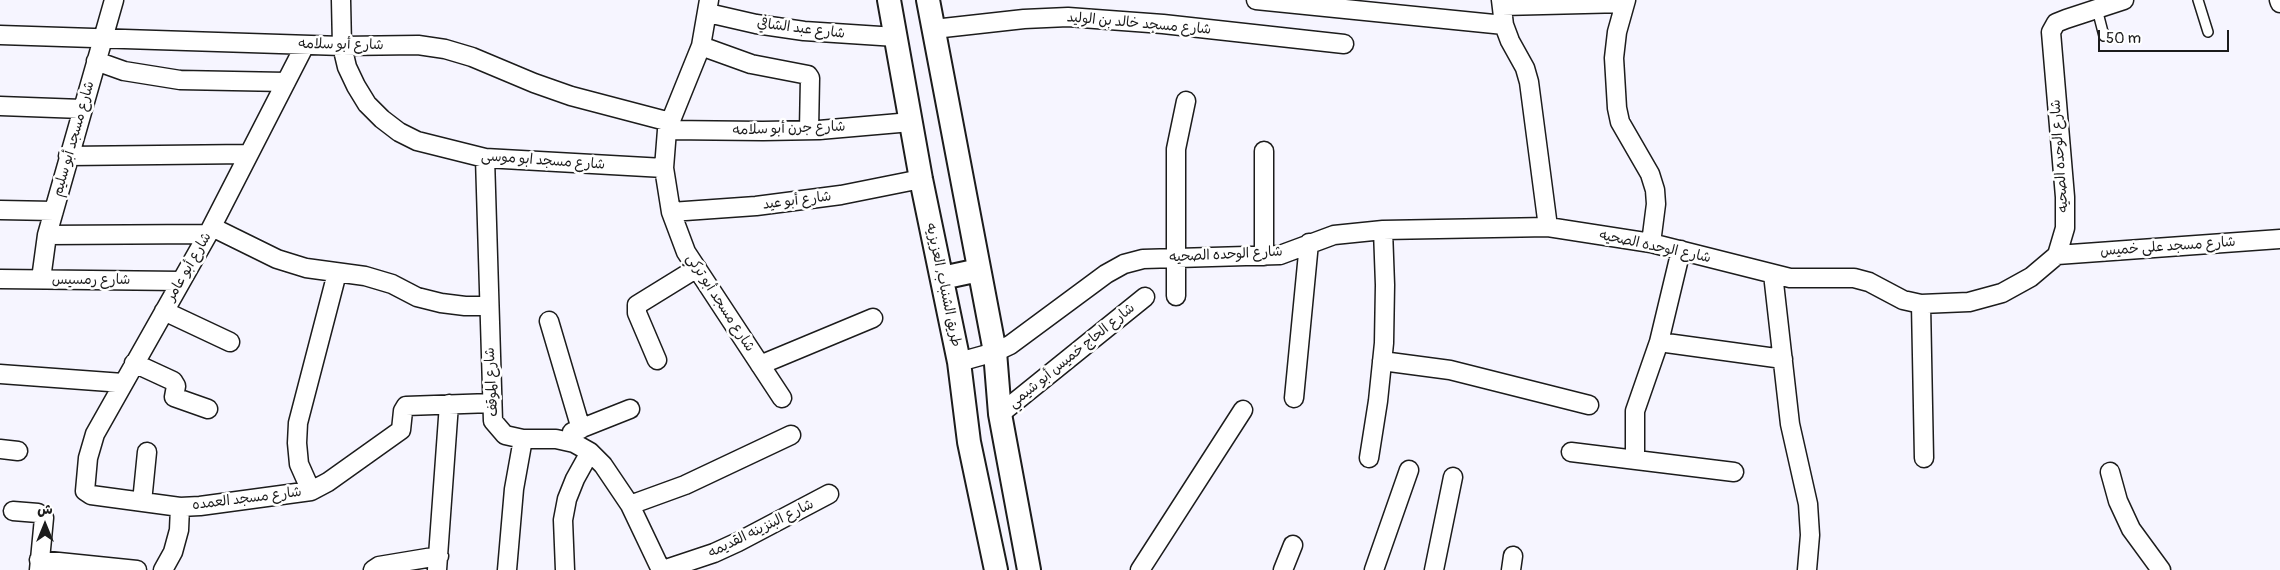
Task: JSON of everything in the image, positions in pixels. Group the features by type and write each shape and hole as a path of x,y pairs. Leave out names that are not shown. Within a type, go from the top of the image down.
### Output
{"street":[{"name":"شارع مسجد أبو سليم","path":"41,280 47,235 114,0"},
{"name":"شارع مسجد ابو موسى","path":"341,0 342,46 347,67 367,104 398,132 418,141 484,158 664,168"},
{"name":"طريق الشنباب, العزيزيه","path":"889,0 921,179 959,362 969,442 992,567"},
{"path":"928,0 995,352 1000,414 1029,570"},
{"path":"1256,0 1504,25"},
{"name":"شارع الوحده الصحيه","path":"959,362 995,352 1010,345 1106,274 1124,264 1143,259 1264,256 1287,252 1334,235 1382,230 1548,227 1651,243 1773,274 1808,279 1854,278 1869,282 1903,300 1921,304 1970,302 2002,293 2031,277 2057,254 2064,228 2064,197 2051,32 2056,23 2124,0"},
{"path":"1548,227 1529,82 1525,68 1510,41 1504,25 1501,3 1625,2 1617,32 1614,58 1617,108 1620,122 1650,174 1655,190 1656,204 1651,243"},
{"name":"شارع عبد الشافي","path":"708,3 756,24 804,31 896,36"},
{"name":"شارع مسجد أبو تركي","path":"708,3 701,46 669,126 664,168 672,212 686,252 782,398"},
{"name":"شارع مسجد خالد بن الوليد","path":"934,29 1024,18 1068,17 1163,24 1344,44"},
{"name":"شارع أبو سلامه","path":"0,36 342,46 418,45 445,49 472,57 571,96 669,126"},
{"name":"شارع أبو عامر","path":"85,491 88,458 95,434 210,231 305,45"},
{"path":"701,46 751,64 808,75 810,78 809,130"},
{"path":"96,61 124,70 171,79 286,82"},
{"path":"1176,296 1176,150 1186,101"},
{"path":"0,106 82,109"},
{"name":"شارع جرن أبو سلامه","path":"669,126 809,130 911,122"},
{"path":"1264,152 1264,256"},
{"path":"68,156 249,154"},
{"name":"شارع الموقف","path":"484,158 493,421 504,435 523,439 556,439 574,444 590,452 603,465 630,505 662,570"},
{"name":"شارع أبو عيد","path":"672,212 756,206 841,195 921,179"},
{"path":"0,210 54,211"},
{"path":"1369,458 1382,361 1385,285 1382,230"},
{"path":"47,235 210,231 277,259 306,268 365,276 392,284 417,297 441,303 489,306"},
{"name":"شارع مسجد على خميس","path":"2057,254 2280,239"},
{"path":"1294,398 1310,243"},
{"path":"1635,460 1634,411 1659,342 1680,250"},
{"path":"656,360 636,313 637,305 697,268"},
{"path":"942,278 979,270"},
{"path":"311,491 299,464 296,444 298,423 337,273"},
{"path":"1773,274 1790,424 1808,504 1810,535 1807,570"},
{"name":"شارع رمسيس","path":"0,279 182,281"},
{"name":"شارع الحاج خميس أبو شيمي","path":"1000,414 1144,297"},
{"path":"1921,304 1924,458"},
{"path":"164,311 230,342"},
{"path":"760,365 873,318"},
{"path":"549,321 581,429"},
{"path":"1659,342 1783,359"},
{"path":"1382,361 1450,370 1590,405"},
{"path":"134,363 173,380 176,386 174,397 208,409"},
{"path":"0,374 123,382"},
{"name":"شارع مسجد العمده","path":"85,491 91,495 180,507 311,491 328,482 401,430 402,411 406,406 492,403"},
{"path":"373,570 379,566 438,563 449,404"},
{"path":"556,439 630,409"},
{"path":"1140,570 1243,410"},
{"path":"630,505 685,485 791,435"},
{"path":"507,570 514,489 523,439"},
{"path":"0,450 18,451"},
{"path":"142,502 147,452"},
{"path":"565,570 563,520 567,499 590,452"},
{"path":"1571,452 1734,472"},
{"path":"1374,570 1409,470"},
{"path":"2110,472 2118,501 2131,529 2160,570"},
{"path":"1434,570 1453,477"},
{"name":"شارع البنزينه القديمه","path":"662,570 714,553 829,494"},
{"path":"163,570 173,552 177,537 180,507"},
{"path":"14,511 38,514 44,518 39,565 137,570"},
{"path":"1283,570 1293,545"}],"lane":[{"path":"2198,0 2208,32"},
{"path":"2097,9 2104,36"}]}
